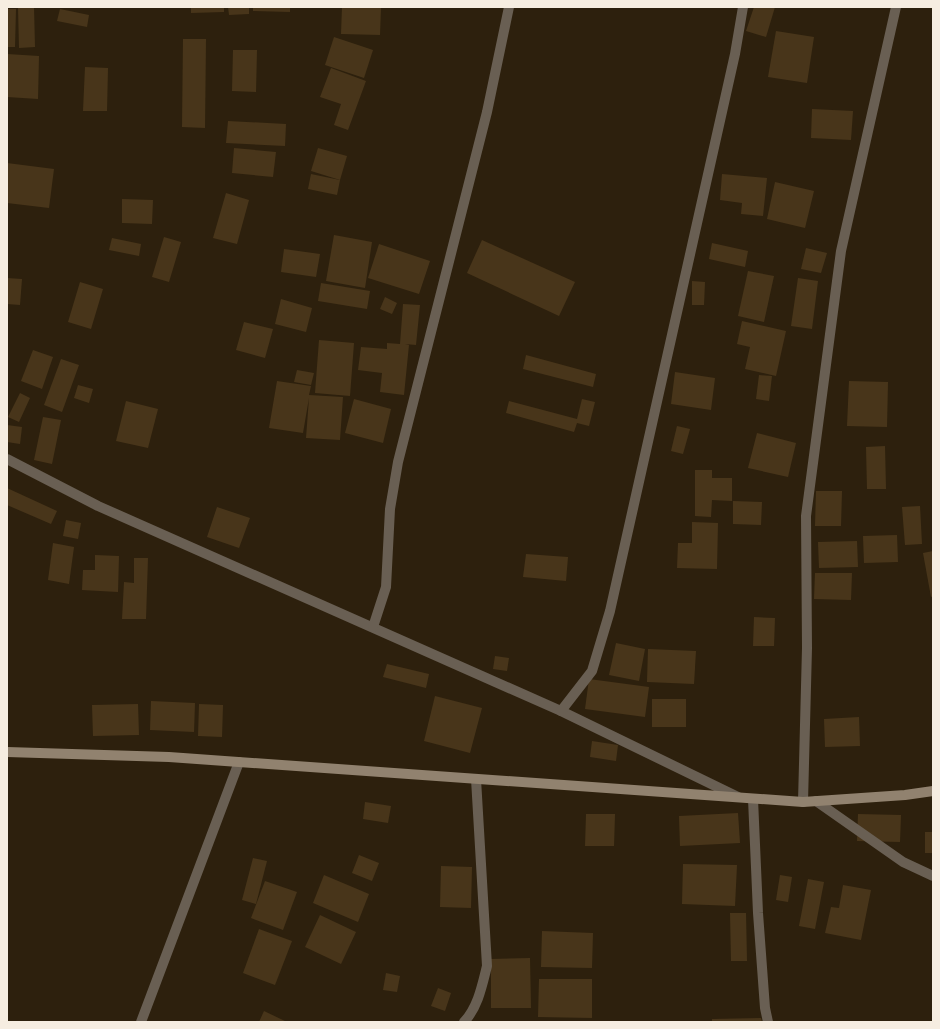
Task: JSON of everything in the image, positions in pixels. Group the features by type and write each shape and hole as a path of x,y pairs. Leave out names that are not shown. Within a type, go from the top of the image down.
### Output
{"street":[{"path":"373,627 386,587 390,509 398,462 487,112 509,7"},
{"path":"561,711 592,671 610,611 735,54 743,7"},
{"path":"803,802 807,648 806,516 841,251 896,7"},
{"path":"7,459 98,506 561,711 740,798"},
{"path":"7,752 169,757 803,802 905,795 933,791"},
{"path":"141,1022 239,762"},
{"path":"464,1022 470,1015 479,996 487,966 476,779"},
{"path":"753,799 758,913 765,1008 768,1022"},
{"path":"816,801 903,862 933,876"}],"building":[{"path":"18,7 34,7 35,47 19,48"},
{"path":"191,7 224,7 224,12 191,13"},
{"path":"228,7 249,7 249,14 229,15"},
{"path":"253,7 290,7 290,12 253,11"},
{"path":"342,7 381,7 380,35 341,34"},
{"path":"754,7 775,7 766,37 746,31"},
{"path":"7,9 16,9 15,47 7,47"},
{"path":"60,9 89,15 87,27 57,21"},
{"path":"776,31 814,37 807,83 768,77"},
{"path":"334,37 373,50 364,78 325,65"},
{"path":"183,39 206,39 205,128 182,127"},
{"path":"233,50 257,50 256,92 232,91"},
{"path":"7,54 39,56 38,99 7,97"},
{"path":"85,67 108,68 107,111 83,111"},
{"path":"331,68 366,81 348,130 334,125 341,104 320,97"},
{"path":"812,109 853,111 851,140 811,138"},
{"path":"228,121 286,124 285,146 226,143"},
{"path":"234,148 276,152 273,177 232,173"},
{"path":"318,148 347,156 340,180 311,171"},
{"path":"7,163 54,169 49,208 7,203"},
{"path":"311,174 340,180 337,195 308,189"},
{"path":"722,174 767,178 763,216 741,214 742,203 720,200"},
{"path":"775,182 814,191 805,228 767,219"},
{"path":"226,193 249,200 237,244 213,238"},
{"path":"122,199 153,200 152,224 122,223"},
{"path":"334,235 372,242 365,288 326,281"},
{"path":"164,237 181,242 169,282 152,277"},
{"path":"112,238 141,244 139,256 109,250"},
{"path":"482,240 575,282 559,316 467,273"},
{"path":"712,243 748,251 745,267 709,259"},
{"path":"379,244 430,261 419,294 368,278"},
{"path":"806,248 827,253 821,273 801,269"},
{"path":"284,249 320,254 316,277 281,272"},
{"path":"748,271 774,276 764,322 738,316"},
{"path":"7,278 22,279 20,305 7,304"},
{"path":"798,278 818,281 812,329 791,326"},
{"path":"692,281 705,282 704,305 692,305"},
{"path":"80,282 103,289 91,329 68,322"},
{"path":"321,283 370,291 367,309 318,301"},
{"path":"385,297 397,303 392,314 380,309"},
{"path":"281,299 312,308 306,332 275,324"},
{"path":"403,304 420,305 416,345 405,344 409,345 404,395 380,392 382,373 358,370 361,347 387,349 387,343 400,344"},
{"path":"742,321 786,331 776,376 745,369 750,347 737,344"},
{"path":"244,322 273,329 265,358 236,350"},
{"path":"319,340 354,343 350,396 315,393"},
{"path":"33,350 53,357 42,389 21,381"},
{"path":"526,355 596,374 593,387 523,369"},
{"path":"61,359 79,365 62,412 44,405"},
{"path":"297,370 314,373 311,385 294,382"},
{"path":"675,372 715,378 711,410 671,404"},
{"path":"759,375 772,376 769,401 756,399"},
{"path":"277,381 311,386 309,395 343,397 340,440 306,438 309,398 303,433 269,428"},
{"path":"849,381 888,382 887,427 847,426"},
{"path":"78,385 93,389 89,403 74,398"},
{"path":"20,393 30,398 19,422 8,417"},
{"path":"354,399 391,409 383,443 345,433"},
{"path":"582,399 595,402 589,426 577,423 574,432 506,413 509,401 577,419"},
{"path":"126,401 158,409 148,448 116,441"},
{"path":"43,417 61,420 52,464 34,460"},
{"path":"7,425 22,427 20,444 7,442"},
{"path":"677,426 690,429 683,454 671,451"},
{"path":"757,433 796,443 788,477 748,468"},
{"path":"885,446 886,489 867,489 866,447"},
{"path":"695,470 712,470 712,478 732,478 732,501 712,500 711,517 695,516"},
{"path":"7,488 57,511 51,524 7,505"},
{"path":"816,491 842,491 841,526 815,526"},
{"path":"733,501 762,502 761,525 733,524"},
{"path":"920,506 922,544 905,545 902,507"},
{"path":"217,507 250,518 239,548 207,537"},
{"path":"66,520 81,523 78,539 63,536"},
{"path":"692,522 718,523 717,569 677,568 678,543 692,543"},
{"path":"897,535 898,562 864,563 863,536"},
{"path":"857,541 858,567 819,568 818,542"},
{"path":"53,543 74,547 69,584 48,580"},
{"path":"933,551 933,596 931,597 923,553"},
{"path":"526,554 568,557 566,581 523,577"},
{"path":"95,555 119,556 118,592 82,590 83,570 95,570"},
{"path":"134,558 148,558 146,619 122,619 124,582 134,583"},
{"path":"815,573 852,573 851,600 814,599"},
{"path":"754,617 775,618 774,646 753,646"},
{"path":"616,643 645,649 639,681 609,675"},
{"path":"648,649 696,651 694,684 647,682"},
{"path":"495,656 509,658 507,671 493,669"},
{"path":"387,664 429,674 426,688 383,677"},
{"path":"589,679 649,687 645,717 585,709"},
{"path":"435,696 482,708 470,753 424,741"},
{"path":"652,699 686,699 686,727 652,727"},
{"path":"151,701 195,703 194,732 150,730"},
{"path":"138,704 139,735 93,736 92,705"},
{"path":"199,704 223,705 222,737 198,736"},
{"path":"859,717 860,746 825,747 824,719"},
{"path":"592,741 618,745 616,761 590,757"},
{"path":"365,802 391,806 388,823 363,819"},
{"path":"738,813 740,843 680,846 679,816"},
{"path":"586,814 615,814 614,846 585,846"},
{"path":"858,814 901,815 900,842 857,841"},
{"path":"925,832 933,832 933,853 925,853"},
{"path":"359,855 379,863 372,881 352,873"},
{"path":"253,858 267,861 256,904 242,900"},
{"path":"683,864 737,865 735,906 682,904"},
{"path":"441,866 472,867 471,908 440,907"},
{"path":"324,875 369,894 358,922 313,903"},
{"path":"780,875 792,877 788,902 776,900"},
{"path":"808,879 824,882 815,929 799,926"},
{"path":"265,881 297,892 283,930 251,918"},
{"path":"843,885 871,890 861,940 825,933 831,907 839,908"},
{"path":"730,913 746,913 747,961 731,961"},
{"path":"320,915 356,932 341,964 305,947"},
{"path":"259,929 292,941 275,985 243,973"},
{"path":"542,931 593,933 592,968 541,967"},
{"path":"530,958 531,1008 491,1008 491,959"},
{"path":"386,973 400,976 397,992 383,990"},
{"path":"539,979 592,979 592,1018 538,1017"},
{"path":"438,988 451,993 445,1011 431,1006"},
{"path":"264,1011 287,1022 259,1022"},
{"path":"761,1018 762,1022 712,1022 712,1019"}]}
